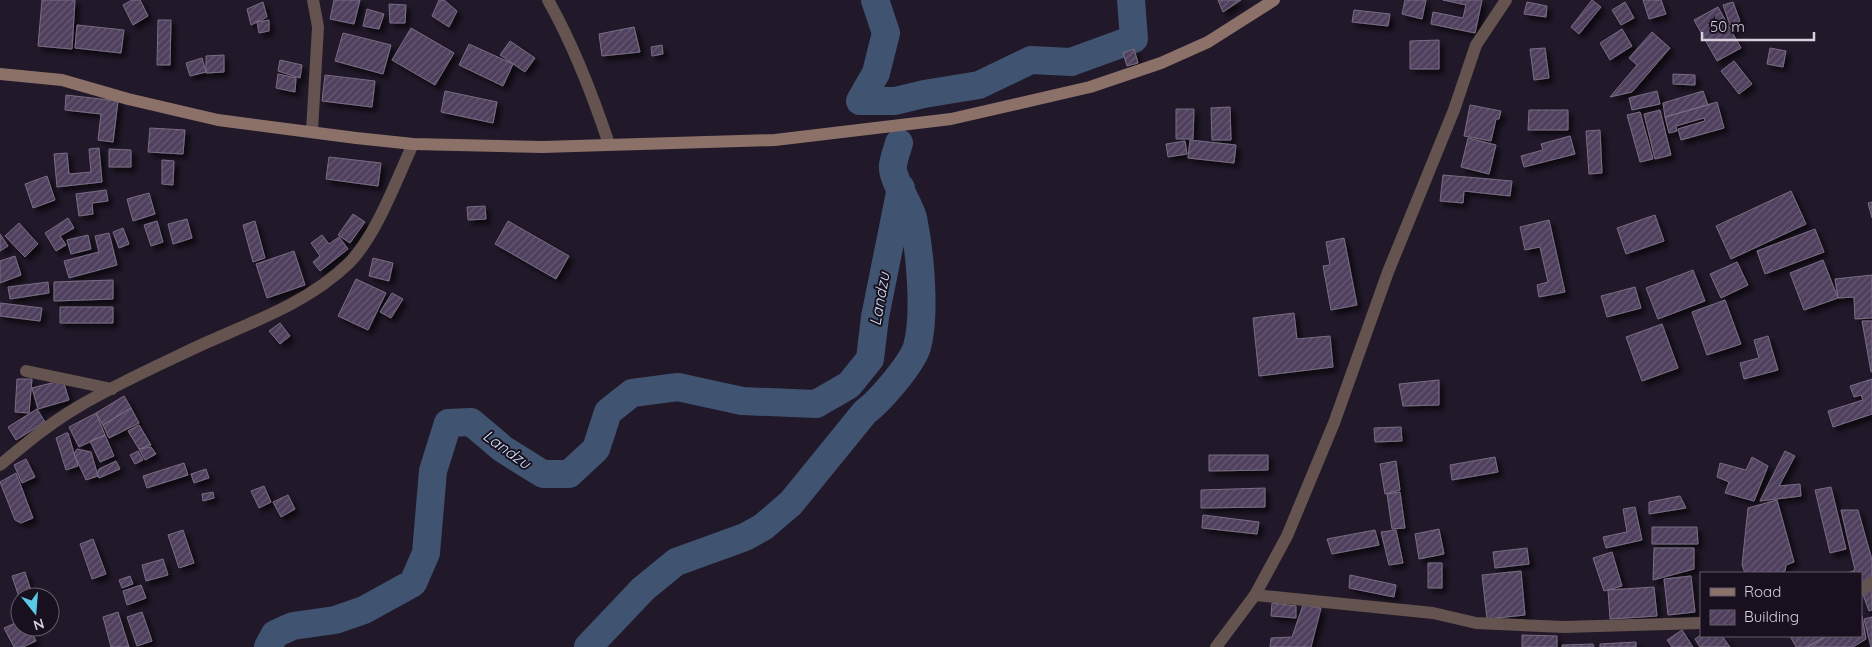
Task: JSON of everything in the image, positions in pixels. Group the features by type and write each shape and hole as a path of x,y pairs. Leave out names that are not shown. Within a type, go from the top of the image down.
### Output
{"main road":[{"path":"0,72 62,80 128,99 218,120 414,144 542,147 775,140 951,119 1090,86 1161,64 1208,42 1274,0"}],"street":[{"path":"312,131 318,27 313,0"},
{"path":"548,0 589,83 608,144"},
{"path":"1216,647 1255,594 1287,536 1334,423 1388,272 1454,110 1476,45 1506,0"},
{"path":"0,465 25,444 75,409 112,389 297,301 327,282 350,261 380,218 414,144"},
{"path":"26,371 112,389"},
{"path":"1255,594 1432,613 1476,623 1564,627 1700,623"}],"building":[{"path":"42,0 75,0 72,49 38,46"},
{"path":"132,0 140,0 148,16 133,25 123,5"},
{"path":"334,0 360,0 354,24 330,19"},
{"path":"439,0 444,0 457,11 449,27 432,16"},
{"path":"1218,0 1241,0 1223,12"},
{"path":"1405,0 1426,0 1422,19 1402,14"},
{"path":"1443,0 1482,0 1475,33 1431,24 1433,12 1463,18 1466,5"},
{"path":"1592,0 1601,7 1579,34 1571,27"},
{"path":"1643,0 1661,0 1666,14 1649,19"},
{"path":"263,2 267,17 251,25 247,9"},
{"path":"1527,2 1547,6 1546,17 1524,14"},
{"path":"1625,2 1634,18 1621,25 1612,10"},
{"path":"1733,2 1740,21 1730,25 1723,5"},
{"path":"389,4 406,5 405,23 390,23"},
{"path":"1718,7 1741,48 1717,61 1694,20"},
{"path":"367,9 384,14 379,29 363,26"},
{"path":"1354,10 1390,14 1388,26 1352,22"},
{"path":"158,20 171,20 170,65 157,65"},
{"path":"269,20 269,31 259,33 257,22"},
{"path":"77,25 124,30 121,53 75,48"},
{"path":"634,27 640,52 602,56 599,34"},
{"path":"411,28 454,53 435,85 392,60"},
{"path":"1622,29 1632,46 1610,60 1600,43"},
{"path":"1652,32 1670,48 1632,92 1610,97 1637,65 1629,58"},
{"path":"343,33 391,45 383,74 335,61"},
{"path":"1439,40 1439,69 1410,69 1410,41"},
{"path":"510,41 535,58 525,72 500,55"},
{"path":"469,44 513,64 503,86 459,65"},
{"path":"662,45 663,54 652,56 651,47"},
{"path":"1545,48 1549,78 1534,80 1530,49"},
{"path":"1770,48 1786,51 1783,67 1767,64"},
{"path":"1134,49 1138,63 1127,66 1123,53"},
{"path":"224,55 224,72 206,73 206,56"},
{"path":"202,58 206,72 190,76 186,63"},
{"path":"280,60 302,65 300,78 278,71"},
{"path":"1734,61 1752,84 1739,94 1721,71"},
{"path":"278,74 296,78 295,92 276,88"},
{"path":"1673,74 1695,75 1695,85 1673,84"},
{"path":"325,75 375,81 372,107 322,101"},
{"path":"445,91 497,102 493,123 441,112"},
{"path":"1657,91 1660,104 1632,110 1629,98"},
{"path":"1703,91 1708,105 1665,117 1663,103"},
{"path":"66,95 118,101 113,142 98,140 101,114 65,110"},
{"path":"1717,102 1724,128 1681,140 1678,129 1705,121 1704,118 1676,126 1677,131 1669,133 1665,117"},
{"path":"1470,105 1501,111 1499,119 1496,119 1491,141 1464,136"},
{"path":"1230,107 1231,140 1212,140 1211,108"},
{"path":"1176,109 1194,109 1193,139 1176,139"},
{"path":"1529,110 1568,110 1568,130 1528,130"},
{"path":"1660,110 1671,155 1655,159 1644,114"},
{"path":"1640,112 1653,159 1640,162 1627,115"},
{"path":"150,128 185,130 183,154 148,152"},
{"path":"1600,130 1602,173 1589,174 1586,131"},
{"path":"1570,136 1575,154 1524,167 1521,156 1543,150 1541,144"},
{"path":"1468,138 1496,145 1489,174 1461,167"},
{"path":"1190,140 1236,145 1234,163 1188,158"},
{"path":"1185,141 1187,154 1168,157 1166,144"},
{"path":"99,148 102,182 57,187 54,154 67,153 69,174 91,172 89,149"},
{"path":"109,149 131,150 131,167 109,167"},
{"path":"329,157 381,163 378,186 326,179"},
{"path":"162,160 174,161 173,185 162,184"},
{"path":"1443,175 1512,181 1510,196 1464,191 1463,203 1440,201"},
{"path":"47,176 55,200 33,208 25,184"},
{"path":"106,190 108,201 92,203 93,214 79,216 76,194"},
{"path":"1791,191 1806,224 1731,259 1716,226"},
{"path":"149,193 155,214 133,221 127,199"},
{"path":"1872,202 1872,218 1868,203"},
{"path":"485,206 486,219 468,220 467,207"},
{"path":"353,214 365,222 350,243 338,235"},
{"path":"1655,215 1664,241 1626,254 1617,228"},
{"path":"68,218 74,228 60,236 66,245 56,251 45,233"},
{"path":"187,219 192,238 173,244 168,224"},
{"path":"1549,220 1565,292 1539,297 1537,285 1548,282 1540,247 1525,250 1520,227"},
{"path":"157,221 163,242 151,246 144,225"},
{"path":"255,221 265,258 253,262 243,225"},
{"path":"508,221 569,256 556,279 495,244"},
{"path":"19,223 38,244 25,257 5,236"},
{"path":"123,228 129,244 119,248 113,232"},
{"path":"1815,229 1824,252 1765,274 1757,251"},
{"path":"109,233 117,265 69,278 64,261 99,252 95,236"},
{"path":"0,234 8,246 0,251"},
{"path":"88,235 91,249 71,254 67,240"},
{"path":"322,235 329,244 339,237 348,249 320,271 313,262 320,256 311,243"},
{"path":"1344,238 1357,305 1331,310 1323,266 1330,265 1326,242"},
{"path":"294,251 305,285 267,298 256,264"},
{"path":"15,256 21,275 0,283 0,261"},
{"path":"373,258 393,263 389,281 369,276"},
{"path":"1823,260 1838,298 1804,310 1790,273"},
{"path":"1737,262 1748,285 1721,298 1710,274"},
{"path":"1693,270 1705,301 1658,319 1646,288"},
{"path":"1872,275 1872,318 1855,319 1854,297 1838,298 1835,279"},
{"path":"356,279 386,293 368,330 338,316"},
{"path":"113,280 113,299 54,301 54,282"},
{"path":"48,282 49,293 10,299 8,287"},
{"path":"1635,287 1641,308 1607,317 1601,296"},
{"path":"392,293 403,299 391,318 380,312"},
{"path":"1725,300 1741,344 1707,355 1692,312"},
{"path":"0,303 42,308 40,321 0,316"},
{"path":"60,307 113,307 113,323 60,323"},
{"path":"1294,313 1297,339 1330,336 1333,367 1259,376 1253,318"},
{"path":"1862,321 1872,321 1872,372 1871,372"},
{"path":"280,323 290,336 280,344 269,331"},
{"path":"1662,324 1678,368 1642,381 1626,337"},
{"path":"1768,336 1778,370 1744,379 1740,363 1759,358 1754,340"},
{"path":"17,379 32,379 29,413 15,412"},
{"path":"1872,379 1872,414 1833,427 1828,411 1863,400 1861,395 1854,397 1850,386"},
{"path":"63,380 69,400 38,409 32,388"},
{"path":"1439,380 1439,405 1403,406 1399,384"},
{"path":"124,396 131,408 103,425 96,413"},
{"path":"131,408 139,423 109,438 103,425"},
{"path":"37,409 45,422 16,440 8,427"},
{"path":"96,413 105,435 79,447 69,427"},
{"path":"139,425 151,445 139,449 128,431"},
{"path":"1401,427 1402,441 1375,442 1374,428"},
{"path":"68,433 78,466 66,470 56,438"},
{"path":"105,435 114,456 100,462 90,441"},
{"path":"151,447 156,454 145,460 139,449"},
{"path":"77,449 91,452 98,476 86,480 74,454"},
{"path":"138,451 143,460 135,464 130,455"},
{"path":"1785,451 1795,456 1779,486 1800,484 1801,496 1760,501"},
{"path":"1209,455 1268,455 1268,470 1209,471"},
{"path":"1495,457 1498,472 1452,480 1450,465"},
{"path":"1752,457 1768,466 1754,501 1725,493 1729,482 1717,477 1720,463 1746,470"},
{"path":"26,459 35,477 22,483 14,465"},
{"path":"116,461 120,469 99,478 97,474 99,469"},
{"path":"1396,461 1400,490 1385,494 1380,464"},
{"path":"184,463 188,475 147,488 143,476"},
{"path":"206,469 209,478 194,483 191,474"},
{"path":"16,473 33,518 21,523 15,520 0,482"},
{"path":"264,486 271,502 259,508 251,491"},
{"path":"1831,487 1846,549 1830,553 1815,490"},
{"path":"1265,488 1265,507 1201,508 1201,490"},
{"path":"213,492 214,498 203,501 202,494"},
{"path":"1400,492 1405,528 1392,529 1387,494"},
{"path":"288,495 295,509 281,517 273,502"},
{"path":"1680,496 1686,508 1649,514 1649,502"},
{"path":"1777,500 1794,562 1786,565 1785,571 1745,572 1742,565 1748,508"},
{"path":"1635,507 1642,540 1606,548 1603,537 1627,532 1623,509"},
{"path":"1841,510 1858,510 1872,560 1872,578 1862,583 1862,572 1850,572 1855,570"},
{"path":"1203,515 1259,522 1257,534 1202,528"},
{"path":"1652,527 1697,527 1698,544 1652,544"},
{"path":"1439,529 1444,554 1419,559 1415,534"},
{"path":"183,530 194,563 179,568 168,535"},
{"path":"1375,530 1379,545 1332,554 1327,539"},
{"path":"1396,530 1403,563 1389,565 1381,532"},
{"path":"93,539 106,574 92,579 80,544"},
{"path":"1527,548 1529,564 1495,568 1493,552"},
{"path":"1654,548 1694,548 1694,569 1653,580"},
{"path":"1612,552 1622,586 1604,591 1593,558"},
{"path":"163,559 168,575 146,581 142,565"},
{"path":"1428,563 1442,563 1442,588 1428,588"},
{"path":"1521,571 1525,615 1487,619 1482,575"},
{"path":"25,572 30,587 16,587 12,576"},
{"path":"1350,575 1396,585 1394,597 1349,588"},
{"path":"130,576 133,584 122,588 119,580"},
{"path":"1691,576 1695,612 1668,615 1664,579"},
{"path":"141,585 146,598 127,605 123,591"},
{"path":"1654,587 1657,616 1610,619 1608,590"},
{"path":"1872,589 1872,610 1869,611 1862,592"},
{"path":"1272,603 1296,606 1296,618 1271,616"},
{"path":"1303,605 1321,608 1311,647 1270,647 1271,638 1292,637"},
{"path":"118,612 129,647 111,647 103,617"},
{"path":"142,612 152,641 137,646 127,617"},
{"path":"1862,616 1866,639 1853,647 1808,647 1826,637 1862,637"},
{"path":"1872,617 1872,647 1871,647 1864,619"},
{"path":"10,625 10,637 34,637 36,641 23,647 14,647 4,628"},
{"path":"1682,630 1693,647 1672,647 1667,640"},
{"path":"1522,635 1557,636 1557,647 1522,647"},
{"path":"1700,636 1723,637 1730,647 1700,647 1695,639"},
{"path":"1791,637 1824,637 1806,647 1796,647"},
{"path":"1636,642 1636,647 1600,647 1600,644"},
{"path":"1593,644 1594,647 1562,647 1562,645"}],"waterway":[{"name":"Landzu","path":"875,0 886,33 876,73 860,101 895,101 979,85 1031,60 1071,62 1134,39 1131,0"},
{"name":"Landzu","path":"588,647 643,589 676,562 745,537 763,527 791,503 865,412 902,373 914,355 920,334 921,283 913,218 897,184 893,170 893,162 899,143"},
{"name":"Landzu","path":"268,647 275,634 293,626 335,620 364,610 413,583 426,553 433,471 448,423 471,422 503,449 543,474 569,474 596,449 608,412 632,393 678,387 742,401 816,404 849,385 870,359 875,317 901,188"}]}
